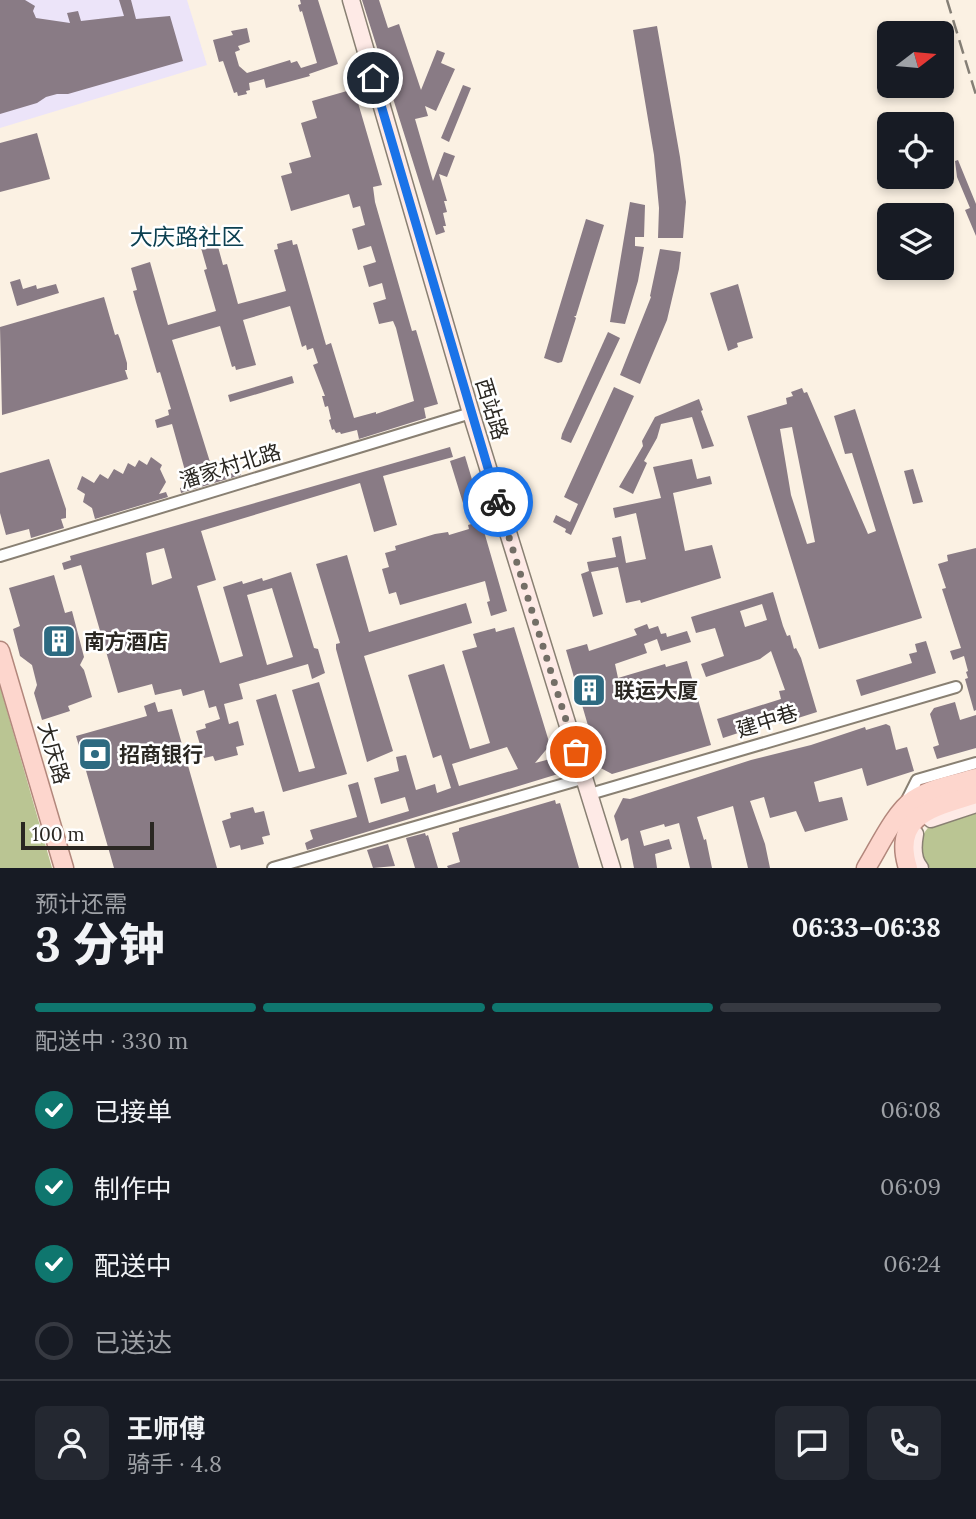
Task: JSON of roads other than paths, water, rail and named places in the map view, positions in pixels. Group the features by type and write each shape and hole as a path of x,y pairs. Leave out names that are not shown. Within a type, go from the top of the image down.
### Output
{"main road":[{"name":"大庆路","path":"0,651 64,868"},
{"path":"866,868 901,810 911,801 927,792 976,778"},
{"path":"908,868 902,850 912,821 931,808 976,794"}],"street":[{"name":"西站路","path":"351,0 471,413 612,868"},
{"name":"潘家村北路","path":"0,556 471,413"},
{"name":"建中巷","path":"590,794 956,687"},
{"path":"901,810 917,780 976,763"},
{"path":"273,868 585,778"},
{"path":"920,868 913,848 915,833 923,823 935,816 976,804"}],"railway":[{"path":"947,0 976,95"}],"place":[{"name":"南方酒店","path":"59,641"},
{"name":"联运大厦","path":"589,690"},
{"name":"招商银行","path":"95,754"}],"district":[{"name":"大庆路社区","path":"187,236"}]}
